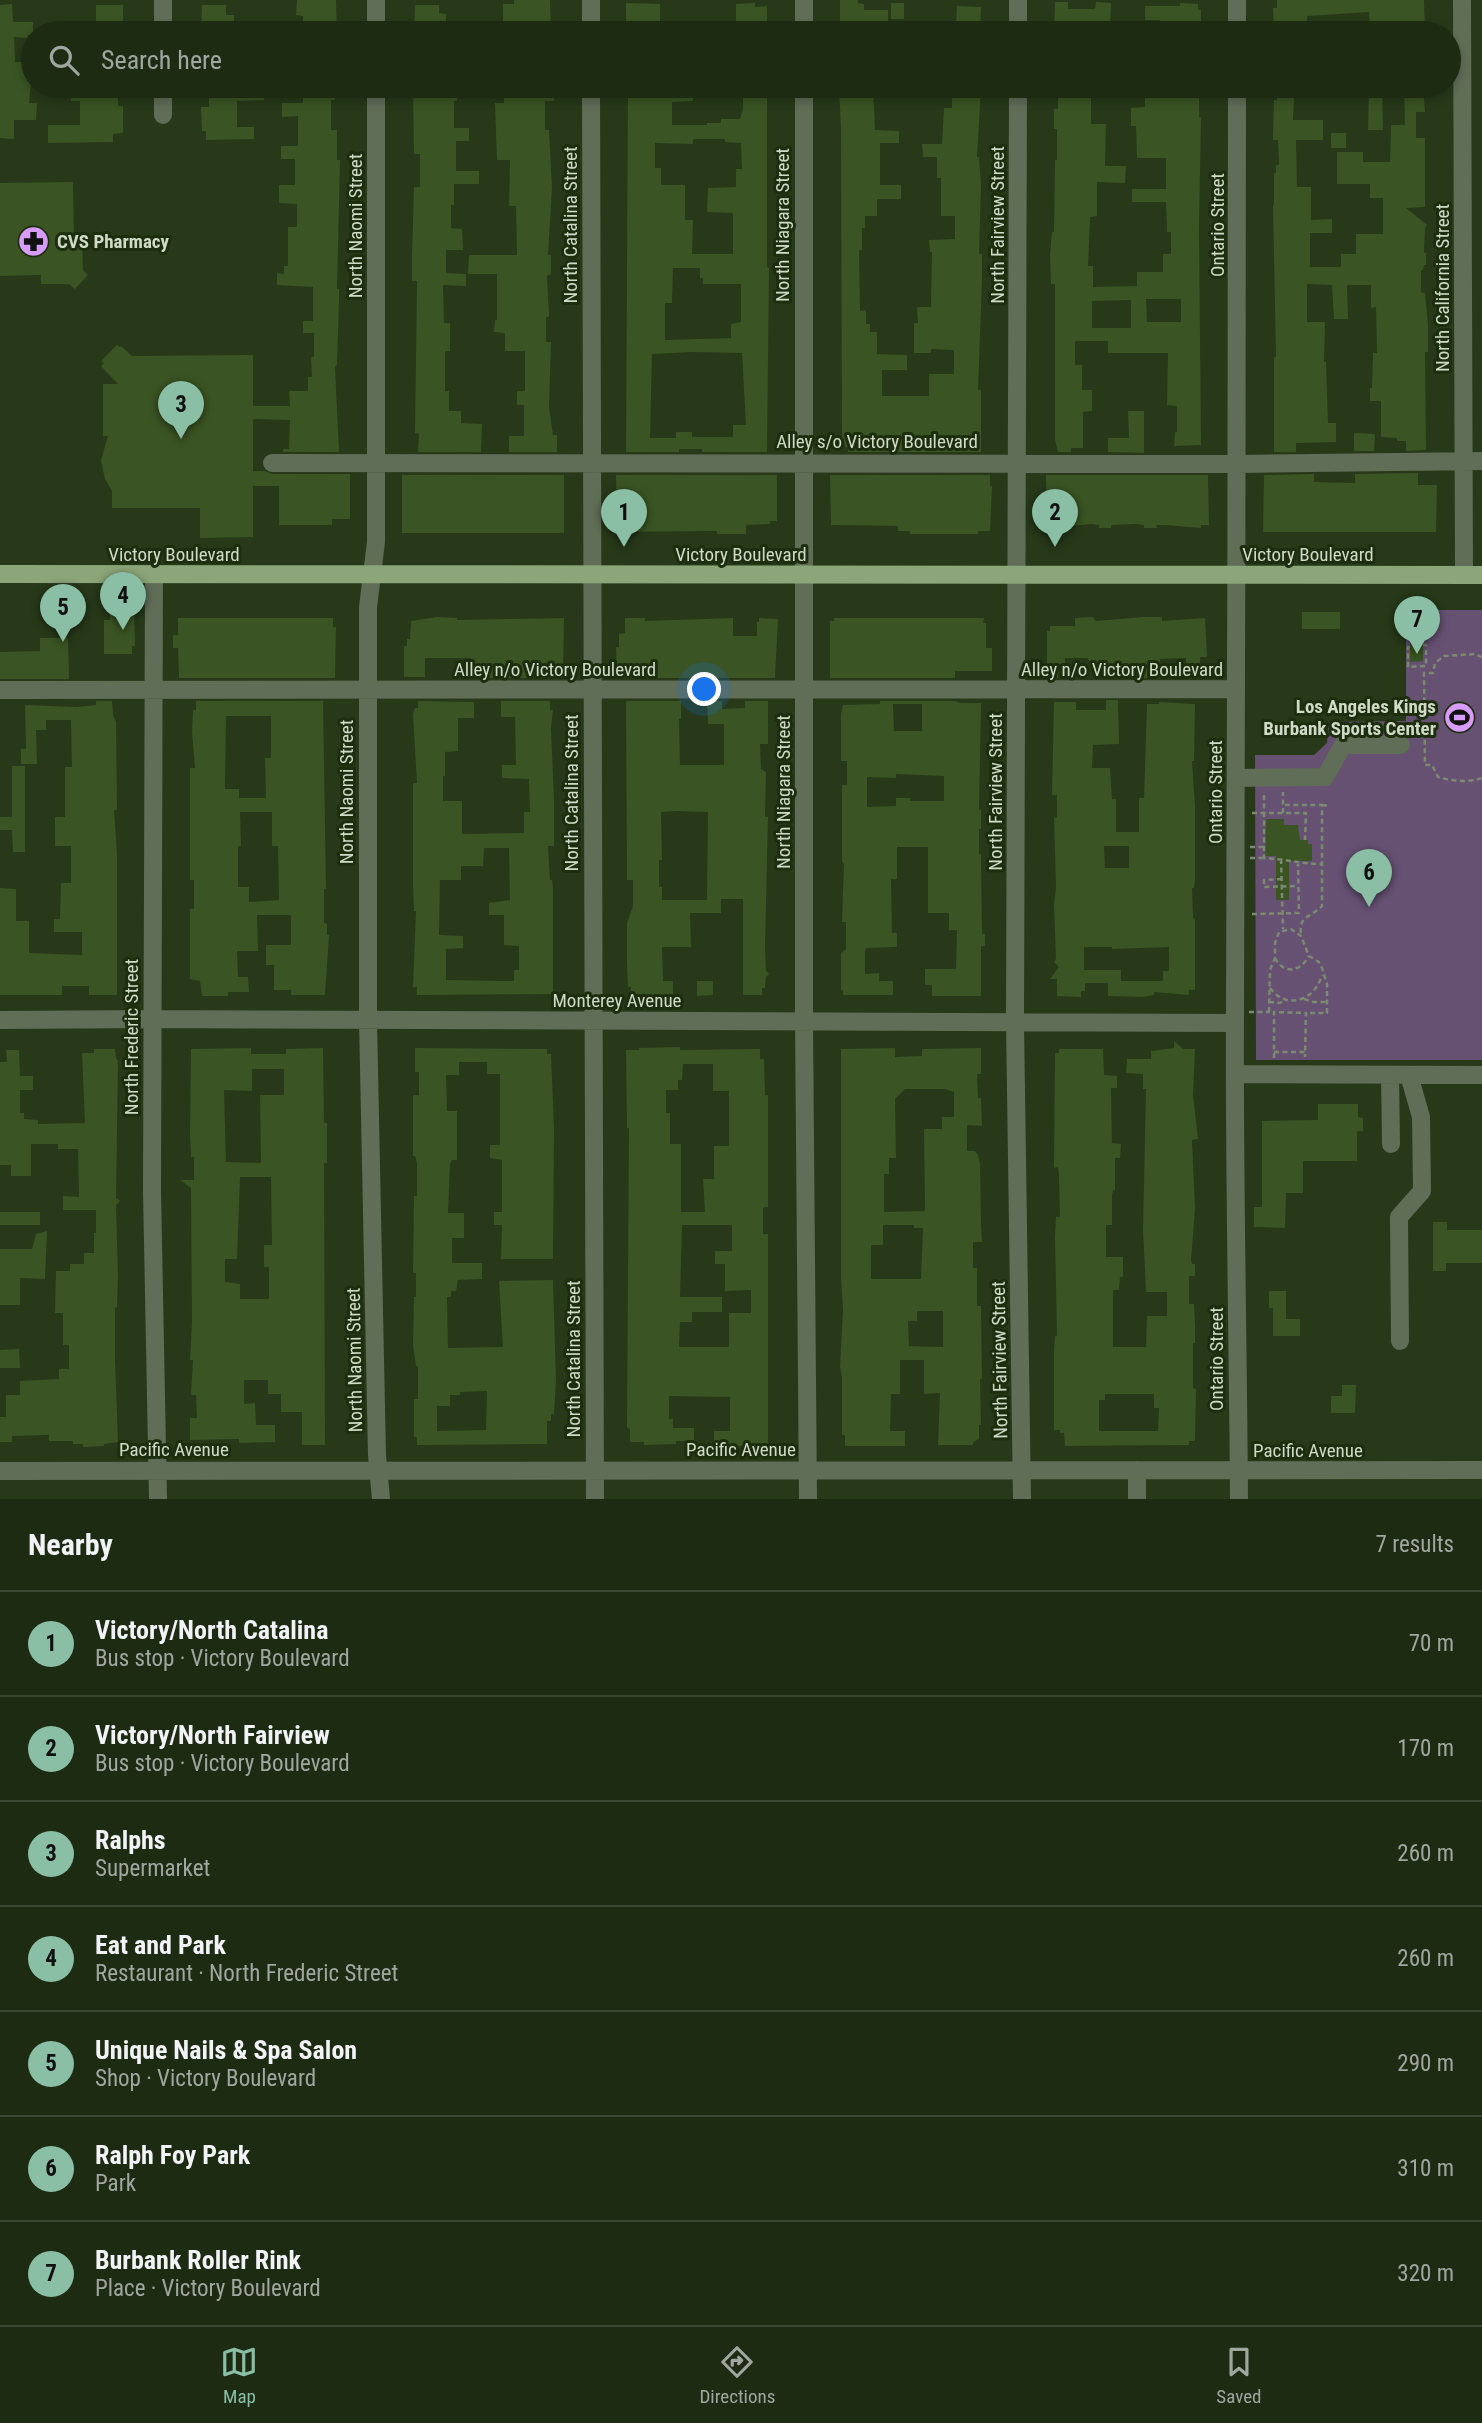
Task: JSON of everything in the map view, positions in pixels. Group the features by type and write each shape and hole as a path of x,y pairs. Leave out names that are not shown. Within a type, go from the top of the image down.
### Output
{"main road":[{"name":"Victory Boulevard","path":"0,574 1473,575"}],"street":[{"path":"163,0 163,21"},
{"path":"376,0 376,21"},
{"path":"591,0 591,21"},
{"path":"804,0 804,21"},
{"path":"1018,0 1018,21"},
{"path":"1237,0 1237,21"},
{"name":"North California Street","path":"1462,0 1463,461 1473,575"},
{"path":"163,98 163,115"},
{"name":"North Naomi Street","path":"376,98 376,542 371,576 367,690 368,1020 377,1455 381,1499"},
{"name":"North Catalina Street","path":"591,98 595,1499"},
{"name":"North Niagara Street","path":"804,98 804,1022 808,1499"},
{"name":"North Fairview Street","path":"1018,98 1015,1023 1022,1499"},
{"name":"Ontario Street","path":"1237,98 1235,1018 1239,1499"},
{"name":"Alley s/o Victory Boulevard","path":"272,463 803,461 1238,464 1482,461"},
{"name":"North Frederic Street","path":"155,575 151,1018 152,1284 158,1499"},
{"name":"Alley n/o Victory Boulevard","path":"0,690 1236,690"},
{"path":"1236,778 1325,777 1343,745 1401,745"},
{"name":"Monterey Avenue","path":"0,1020 151,1018 1015,1023 1235,1018"},
{"path":"1236,1074 1482,1075"},
{"path":"1390,1075 1391,1144"},
{"path":"1400,1341 1399,1217 1422,1191 1422,1116 1409,1075"},
{"path":"1137,1470 1137,1499"},
{"name":"Pacific Avenue","path":"0,1471 1482,1470"}],"path":[{"path":"1423,645 1426,645 1424,765 1432,765 1438,777 1444,779 1482,778"},
{"path":"1410,647 1408,667 1426,666"},
{"path":"1424,673 1433,673 1436,663 1444,656 1475,654 1482,657"},
{"path":"1264,778 1264,858"},
{"path":"1283,778 1283,813"},
{"path":"1283,805 1331,806"},
{"path":"1235,1018 1271,1012 1327,1013 1327,984 1319,962 1308,956 1299,928 1307,915 1322,906 1322,806"},
{"path":"1249,813 1306,813 1305,840"},
{"path":"1249,847 1264,847"},
{"path":"1249,859 1281,859 1322,864"},
{"path":"1273,1074 1269,984 1276,938 1283,930 1281,859"},
{"path":"1298,863 1299,913"},
{"path":"1282,879 1264,880 1264,887 1298,886"},
{"path":"1249,914 1307,915"},
{"path":"1283,930 1292,929 1301,936"},
{"path":"1275,958 1282,968 1288,970 1299,967 1308,956"},
{"path":"1269,984 1274,993 1285,1000 1297,1001 1316,989 1322,975"},
{"path":"1304,999 1327,1002"},
{"path":"1269,1002 1280,1003 1285,1000"},
{"path":"1305,1074 1306,1013"},
{"path":"1274,1052 1305,1052"}],"shaded area":[{"path":"1406,610 1482,610 1482,1060 1256,1060 1255,755 1314,755 1327,743 1329,722 1406,721"}],"building":[{"path":"297,0 336,0 337,21 303,21 303,16 296,15"},
{"path":"514,0 550,0 551,21 503,21 503,4 514,4"},
{"path":"840,0 858,0 858,3 864,4 864,10 888,10 888,21 840,21"},
{"path":"1277,0 1424,0 1425,21 1370,21 1369,12 1307,16 1307,21 1274,21 1273,8 1277,8"},
{"path":"1055,2 1068,2 1068,9 1095,9 1096,2 1111,3 1110,21 1054,21"},
{"path":"626,3 660,4 660,21 626,21"},
{"path":"755,3 755,7 767,6 767,21 736,21 736,4"},
{"path":"891,3 904,3 904,19 891,19"},
{"path":"1180,3 1198,4 1201,21 1145,20 1145,6 1180,6"},
{"path":"12,4 13,22 21,22 21,38 14,37 15,62 21,62 21,98 29,98 29,103 37,103 36,120 14,120 14,139 0,138 0,5"},
{"path":"96,5 123,5 123,21 96,21"},
{"path":"202,5 226,5 226,15 234,15 234,21 201,21"},
{"path":"415,5 439,5 439,13 446,14 446,21 414,21"},
{"path":"957,6 981,7 980,21 956,21"},
{"path":"71,98 118,98 118,106 123,106 123,133 113,134 113,142 48,143 48,125 80,125 80,101 71,101"},
{"path":"209,98 264,98 237,101 237,127 254,127 254,139 206,140 206,131 202,131 201,107 209,107"},
{"path":"303,98 335,98 331,100 331,130 337,130 337,160 340,160 339,300 335,367 339,452 283,452 283,449 289,449 290,420 253,419 253,471 272,474 350,474 350,519 332,519 332,525 279,525 279,486 253,486 253,537 200,538 200,508 112,508 112,491 105,479 101,460 108,436 103,436 103,384 118,384 101,366 104,363 101,361 117,345 132,356 253,355 253,406 290,406 289,391 308,391 308,377 312,377 314,333 303,333 303,321 313,321 313,287 277,285 277,273 284,274 284,266 288,266 288,227 297,227 297,204 279,203 279,185 295,185 295,159 281,159 281,146 298,146 298,116 282,117 282,103 303,103"},
{"path":"413,98 457,98 457,101 454,101 454,128 469,128 469,141 456,141 456,171 479,171 479,184 454,184 451,228 462,229 463,250 446,250 446,273 466,274 466,286 443,285 444,323 450,323 450,351 445,351 445,391 449,391 449,411 461,411 461,423 482,424 481,452 418,452 419,434 415,433 417,281 412,281 412,256 414,187 420,187 420,154 414,154"},
{"path":"504,98 554,98 554,101 545,101 545,130 549,130 552,188 548,255 551,255 551,274 547,276 549,317 546,317 546,342 551,342 549,407 553,435 557,435 557,452 509,452 509,436 524,436 524,405 517,405 517,391 525,391 525,351 505,351 505,333 494,332 497,320 497,274 468,274 469,255 517,255 516,206 509,206 510,160 497,160 495,103 504,103"},
{"path":"628,98 693,98 693,101 672,102 672,125 707,125 721,123 721,119 740,119 743,98 767,98 767,452 702,452 702,449 679,449 679,452 626,452","holes":["693,139 725,139 725,142 741,143 742,169 736,169 736,187 708,188 707,212 733,213 733,254 692,254 693,220 685,220 685,185 661,185 661,168 655,168 655,143 693,144","673,268 700,268 703,284 741,284 741,322 731,324 731,338 665,340 665,303 672,303","742,353 746,425 733,425 733,437 692,437 692,432 676,432 676,438 650,438 652,354"]},
{"path":"840,98 874,98 875,130 899,131 899,143 880,143 880,185 901,185 901,199 877,199 877,216 865,216 862,250 859,250 860,311 866,310 866,324 870,324 870,332 877,332 877,354 907,355 907,370 882,370 882,396 929,396 929,374 954,374 954,350 931,349 931,353 914,353 914,323 918,323 917,307 931,307 932,252 929,240 955,239 955,216 941,216 941,178 937,178 937,157 923,157 922,144 942,144 944,108 952,108 952,98 980,98 977,157 981,186 979,254 982,254 978,390 981,390 981,452 848,452 845,442 842,442"},
{"path":"1058,98 1091,98 1091,124 1106,124 1105,166 1126,166 1125,183 1097,182 1097,216 1090,217 1088,266 1093,266 1093,287 1137,286 1137,272 1163,272 1163,254 1171,254 1171,232 1167,232 1166,202 1132,202 1132,189 1166,189 1166,158 1137,158 1136,126 1131,126 1131,108 1145,107 1145,98 1199,98 1201,445 1174,446 1177,406 1167,405 1168,353 1108,353 1108,341 1075,341 1075,365 1082,365 1082,390 1092,390 1092,411 1083,412 1083,448 1058,452 1055,439 1055,284 1051,284 1050,255 1054,232 1057,160 1054,109 1058,109","holes":["1146,299 1181,299 1181,322 1147,322","1131,300 1131,328 1092,328 1092,301"]},
{"path":"1294,98 1293,120 1323,120 1323,140 1296,140 1297,187 1311,187 1311,220 1332,219 1332,233 1310,233 1310,267 1341,267 1341,254 1356,254 1356,234 1383,234 1383,198 1370,198 1370,184 1337,184 1337,152 1363,152 1363,162 1390,162 1391,125 1405,125 1404,98 1424,98 1425,112 1416,112 1416,138 1425,138 1425,207 1406,208 1427,225 1424,253 1426,265 1421,270 1421,292 1425,293 1428,325 1428,352 1425,352 1426,450 1406,451 1406,441 1381,437 1381,401 1370,401 1373,353 1377,353 1376,307 1371,308 1371,285 1347,285 1348,319 1334,319 1332,285 1307,284 1307,322 1325,322 1324,362 1328,423 1336,423 1336,442 1296,443 1296,452 1274,452 1276,357 1273,205 1274,173 1276,165 1279,165 1278,140 1273,140 1273,135 1274,100"},
{"path":"1369,98 1382,98 1383,130 1368,130"},
{"path":"1331,133 1346,133 1346,148 1331,148"},
{"path":"73,182 74,241 82,241 83,270 88,275 75,289 69,284 41,284 41,275 0,276 0,183"},
{"path":"1128,411 1144,411 1144,453 1108,452 1108,438 1129,438"},
{"path":"1354,433 1375,434 1374,451 1354,451"},
{"path":"1418,473 1418,485 1437,485 1436,532 1263,532 1264,475 1314,474 1314,482 1355,483 1355,474"},
{"path":"402,475 564,475 564,533 402,533"},
{"path":"616,475 777,475 777,521 746,525 746,534 717,534 717,531 617,532"},
{"path":"830,475 990,475 990,531 978,531 978,534 910,534 910,531 898,531 898,526 831,525"},
{"path":"1046,475 1208,475 1209,525 1201,525 1201,528 1156,525 1157,528 1144,528 1144,525 1136,524 1099,528 1099,525 1091,524 1054,528 1054,525 1047,525"},
{"path":"110,608 134,608 135,646 132,646 132,654 104,654 104,620 110,620"},
{"path":"1302,612 1340,612 1340,629 1302,629"},
{"path":"437,617 457,620 564,618 563,678 471,678 471,658 425,658 425,677 404,677 404,646 407,646 407,639 410,639 411,621"},
{"path":"1092,617 1096,621 1143,617 1162,617 1162,621 1205,618 1207,657 1200,657 1200,678 1186,678 1186,658 1160,659 1160,678 1119,678 1119,666 1097,666 1090,663 1088,658 1065,658 1065,664 1059,664 1058,678 1044,678 1044,666 1047,666 1047,631 1050,631 1050,626 1075,626 1075,618"},
{"path":"178,618 333,618 333,627 336,627 335,678 179,678 178,648 173,648 173,635 178,635"},
{"path":"625,618 645,618 645,621 733,618 733,636 757,636 759,618 778,619 775,678 617,678 616,647 619,647 619,634 625,633"},
{"path":"834,618 984,618 986,648 992,648 992,671 955,671 955,678 830,678 830,621 834,621"},
{"path":"40,638 68,638 69,679 0,679 0,652 40,651"},
{"path":"1410,642 1423,642 1423,661 1410,662"},
{"path":"1106,700 1118,700 1119,744 1093,745 1092,768 1110,768 1112,799 1116,799 1116,832 1139,832 1139,798 1144,798 1147,704 1195,704 1192,761 1195,879 1192,888 1195,990 1189,990 1189,995 1154,992 1154,995 1143,997 1108,996 1108,983 1085,983 1085,991 1081,991 1081,997 1057,996 1057,979 1050,979 1059,967 1054,962 1054,818 1057,817 1057,795 1052,795 1054,702 1076,702 1076,710 1106,710","holes":["1104,846 1129,846 1129,868 1105,868","1084,947 1169,947 1169,971 1163,971 1163,981 1121,981 1121,970 1084,970"]},
{"path":"96,701 112,701 116,722 117,810 114,810 117,854 117,995 89,995 89,986 62,986 62,995 0,995 0,888 16,889 16,921 29,921 29,953 82,955 82,932 54,932 54,919 60,919 61,883 71,883 71,846 55,846 55,817 65,817 65,767 72,767 71,720 46,720 46,730 36,730 37,764 21,764 21,749 26,749 25,705 76,707 96,705"},
{"path":"196,701 323,701 326,889 324,923 327,924 329,935 325,995 291,995 291,990 274,990 274,965 266,965 266,945 291,945 291,915 257,915 258,951 237,951 238,977 248,977 249,992 228,992 228,996 202,996 200,981 190,979 190,909 194,909 194,880 190,880 190,768 195,768 192,732 193,710 196,710","holes":["226,716 271,716 271,758 265,758 266,798 239,798 239,789 225,789","240,812 272,812 272,846 278,846 279,900 249,902 249,887 238,887"]},
{"path":"418,701 474,702 474,718 458,718 458,751 445,752 443,801 462,801 462,834 524,833 524,812 530,812 529,779 502,778 502,765 516,765 515,717 501,717 501,701 550,701 550,710 553,710 551,728 554,846 548,846 553,888 553,994 417,995 417,987 413,987 416,911 413,884 413,783 417,783 413,714 415,708 418,708","holes":["484,848 509,848 510,900 489,903 489,915 504,915 504,945 519,946 519,970 514,970 514,981 446,980 446,949 463,948 463,936 439,935 440,880 461,880 461,866 483,866"]},
{"path":"626,701 681,701 680,765 724,765 724,724 708,724 707,701 722,701 722,709 745,708 745,701 768,701 768,744 760,744 761,769 766,772 765,817 768,817 765,947 766,971 769,974 765,988 762,988 762,995 743,995 743,899 721,899 721,913 690,913 691,947 662,947 663,981 673,981 673,995 631,995 631,987 628,987 627,923 633,906 633,880 627,880","holes":["661,812 708,812 707,900 662,900 662,887 659,887 659,860 662,860"]},
{"path":"880,701 981,703 979,854 982,934 985,934 985,946 981,946 981,996 932,996 932,985 925,985 925,969 956,969 957,930 949,930 949,913 928,913 928,847 897,847 897,879 891,879 892,933 897,933 897,947 866,948 865,951 865,974 879,973 879,981 893,981 893,995 843,995 841,990 841,953 846,949 846,922 842,922 842,785 847,785 847,761 841,761 841,714 843,705 880,704","holes":["893,704 922,704 922,731 894,731","896,774 944,776 944,801 910,801 910,798 896,798 896,806 867,807 867,777 896,778"]},
{"path":"12,766 25,766 25,852 13,852 12,830 0,830 0,817 12,817"},
{"path":"1266,819 1284,819 1284,825 1298,825 1300,840 1308,840 1308,844 1312,844 1312,861 1289,861 1289,900 1276,900 1276,856 1265,856"},
{"path":"697,981 713,981 713,995 697,996"},
{"path":"1174,1041 1183,1049 1195,1049 1193,1095 1198,1139 1192,1140 1195,1209 1191,1260 1192,1264 1195,1264 1195,1276 1189,1276 1189,1304 1194,1304 1195,1325 1195,1441 1189,1441 1189,1445 1065,1446 1064,1433 1054,1430 1054,1350 1057,1336 1055,1237 1056,1217 1060,1217 1058,1167 1054,1168 1055,1053 1059,1053 1059,1049 1103,1049 1104,1075 1117,1076 1117,1088 1111,1088 1112,1143 1121,1144 1120,1158 1115,1158 1112,1225 1106,1225 1106,1257 1123,1257 1123,1277 1120,1277 1119,1290 1113,1290 1113,1347 1146,1347 1147,1316 1167,1316 1167,1292 1146,1292 1143,1230 1146,1089 1143,1089 1143,1074 1126,1073 1127,1059 1151,1059 1151,1051 1174,1048","holes":["1105,1394 1154,1394 1154,1408 1159,1408 1158,1431 1099,1431 1099,1400 1105,1400"]},
{"path":"251,1048 251,1054 286,1054 286,1049 323,1048 324,1123 327,1123 327,1163 324,1163 325,1445 302,1445 302,1412 281,1412 281,1394 268,1394 268,1380 244,1380 244,1404 255,1403 256,1425 275,1425 275,1442 239,1443 239,1439 190,1440 190,1418 197,1418 196,1395 191,1395 193,1360 190,1360 191,1188 180,1180 194,1180 190,1134 191,1049","holes":["252,1069 284,1069 284,1095 260,1095 261,1163 226,1162 224,1090 252,1091","240,1177 271,1177 272,1245 264,1245 264,1267 269,1267 269,1299 240,1299 240,1284 225,1282 225,1259 237,1259"]},
{"path":"415,1048 547,1049 547,1054 551,1054 554,1128 553,1259 501,1259 502,1225 494,1225 494,1212 502,1212 502,1160 490,1158 490,1145 500,1145 500,1074 487,1074 487,1062 459,1062 459,1075 446,1075 447,1111 457,1111 457,1160 452,1160 450,1164 448,1213 464,1213 464,1238 452,1238 452,1263 482,1263 482,1279 458,1280 456,1291 451,1291 451,1297 447,1297 448,1348 503,1347 499,1281 553,1280 556,1380 554,1414 551,1414 551,1421 547,1421 547,1444 417,1445 417,1437 414,1437 414,1399 418,1399 418,1366 413,1345 416,1297 416,1273 413,1273 414,1196 417,1196 417,1163 413,1156 413,1095 419,1095 419,1072 415,1072","holes":["487,1391 486,1430 437,1431 437,1406 450,1406 450,1395"]},
{"path":"895,1048 895,1057 922,1056 922,1049 981,1048 981,1074 977,1074 982,1126 967,1125 967,1151 975,1151 980,1164 982,1242 973,1242 973,1268 977,1268 977,1306 981,1306 982,1379 981,1425 979,1439 973,1442 973,1445 938,1445 940,1393 924,1394 924,1360 900,1360 900,1394 891,1394 890,1431 905,1431 905,1446 845,1446 845,1435 842,1435 840,1367 843,1310 841,1049","holes":["905,1089 945,1089 954,1092 954,1117 942,1117 942,1129 924,1129 925,1211 884,1212 884,1174 889,1174 889,1158 896,1158 895,1099","883,1225 914,1225 914,1228 923,1228 921,1279 871,1279 871,1245 883,1245","917,1311 943,1311 943,1347 909,1346 908,1321 917,1321"]},
{"path":"94,1049 115,1049 118,1061 116,1198 120,1201 116,1205 118,1277 115,1360 118,1442 83,1447 83,1444 73,1444 73,1441 49,1441 49,1435 12,1436 12,1442 0,1442 0,1417 6,1417 6,1395 20,1395 20,1381 59,1379 59,1369 69,1369 69,1345 63,1345 63,1313 55,1313 56,1271 70,1271 70,1264 84,1264 84,1253 94,1253 96,1210 63,1210 63,1196 79,1197 78,1149 58,1149 58,1144 31,1144 31,1176 11,1176 11,1165 0,1165 0,1062 7,1062 6,1050 19,1050 20,1076 33,1076 33,1090 20,1090 20,1113 24,1113 24,1119 38,1120 38,1124 85,1123 82,1053 94,1053"},
{"path":"760,1049 760,1059 764,1059 765,1095 768,1095 768,1207 763,1209 763,1234 768,1234 768,1443 714,1446 714,1431 730,1431 730,1397 669,1396 669,1419 673,1419 673,1428 694,1428 694,1441 644,1445 644,1442 630,1442 630,1429 627,1427 629,1128 626,1050","holes":["683,1064 713,1064 713,1091 729,1091 729,1146 714,1146 714,1179 703,1179 705,1212 681,1212 681,1144 670,1144 670,1113 666,1113 666,1090 678,1090","682,1225 732,1225 732,1251 715,1251 715,1264 725,1264 725,1291 751,1290 751,1313 729,1313 729,1347 679,1347 680,1322 692,1322 692,1312 722,1312 722,1297 680,1297"]},
{"path":"1318,1104 1358,1104 1358,1117 1363,1118 1363,1131 1357,1131 1357,1161 1303,1161 1303,1193 1286,1193 1285,1228 1254,1227 1254,1207 1262,1207 1262,1121 1318,1120"},
{"path":"0,1212 40,1212 40,1225 0,1225"},
{"path":"1433,1222 1447,1222 1447,1230 1482,1230 1482,1263 1446,1263 1446,1271 1433,1271"},
{"path":"47,1231 45,1279 20,1278 20,1305 0,1305 0,1249 32,1249 36,1234"},
{"path":"1269,1291 1286,1291 1286,1319 1300,1319 1300,1336 1273,1336 1273,1308 1269,1308"},
{"path":"19,1349 20,1368 0,1368 0,1350"},
{"path":"1342,1385 1356,1385 1355,1413 1331,1413 1331,1396 1342,1396"}],"place":[{"name":"CVS Pharmacy","path":"34,241"},
{"name":"Ralphs","path":"181,439"},
{"name":"Victory/North Catalina","path":"624,547"},
{"name":"Victory/North Fairview","path":"1055,547"},
{"name":"Eat and Park","path":"123,630"},
{"name":"Unique Nails & Spa Salon","path":"63,642"},
{"name":"Burbank Roller Rink","path":"1417,654"},
{"name":"Los Angeles Kings Burbank Sports Center","path":"1459,717"},
{"name":"Ralph Foy Park","path":"1369,907"}]}
